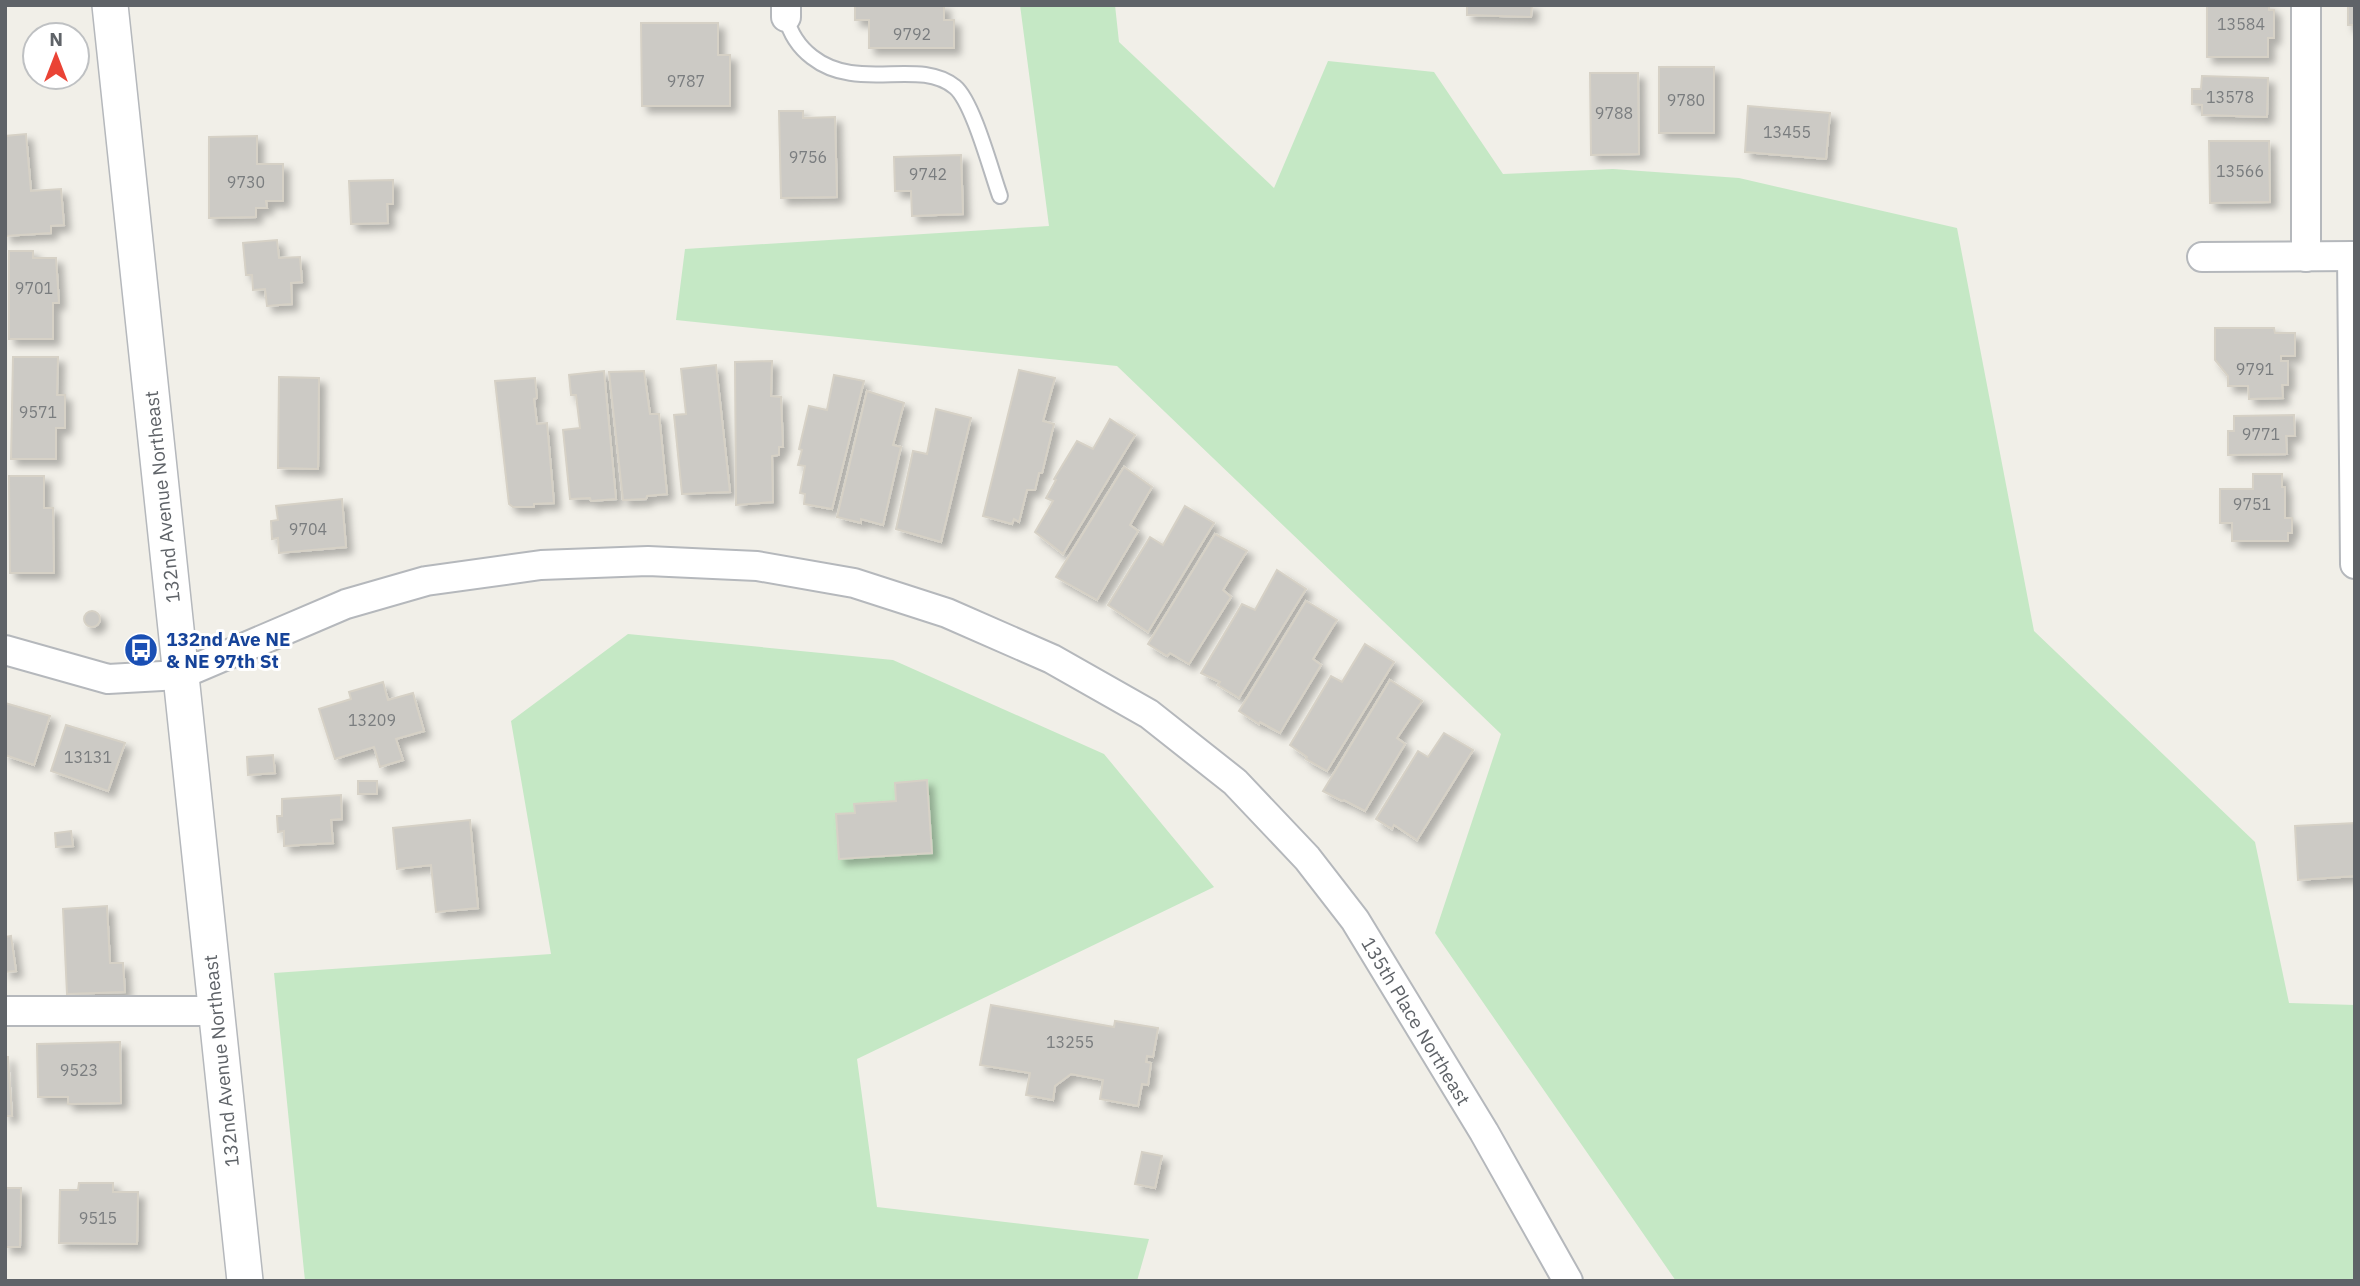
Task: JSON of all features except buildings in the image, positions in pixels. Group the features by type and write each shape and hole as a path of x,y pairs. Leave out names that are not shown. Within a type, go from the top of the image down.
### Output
{"street":[{"name":"132nd Avenue Northeast","path":"110,5 245,1281"},
{"path":"2306,5 2306,257"},
{"path":"2202,257 2353,256 2355,564"},
{"name":"135th Place Northeast","path":"5,650 108,679 180,675 346,604 426,581 541,565 648,562 757,566 854,583 947,613 1052,659 1149,714 1235,782 1307,858 1355,920 1484,1132 1568,1281"},
{"path":"5,1011 215,1012"}],"lane":[{"path":"786,11 788,26 800,47 833,71 850,75 925,75 941,79 956,88 967,102 1000,196"}],"green space":[{"path":"1020,5 1115,5 1119,42 1274,188 1328,61 1434,72 1503,174 1613,169 1739,178 1957,228 2034,631 2255,842 2289,1003 2355,1005 2355,1281 1676,1281 1435,933 1501,734 1117,366 676,320 685,249 1049,226"},
{"path":"628,634 893,660 1104,754 1214,887 857,1059 877,1207 1149,1239 1137,1281 305,1281 274,973 551,954 511,721"}],"place":[{"name":"132nd Ave NE & NE 97th St","path":"141,650"}]}
